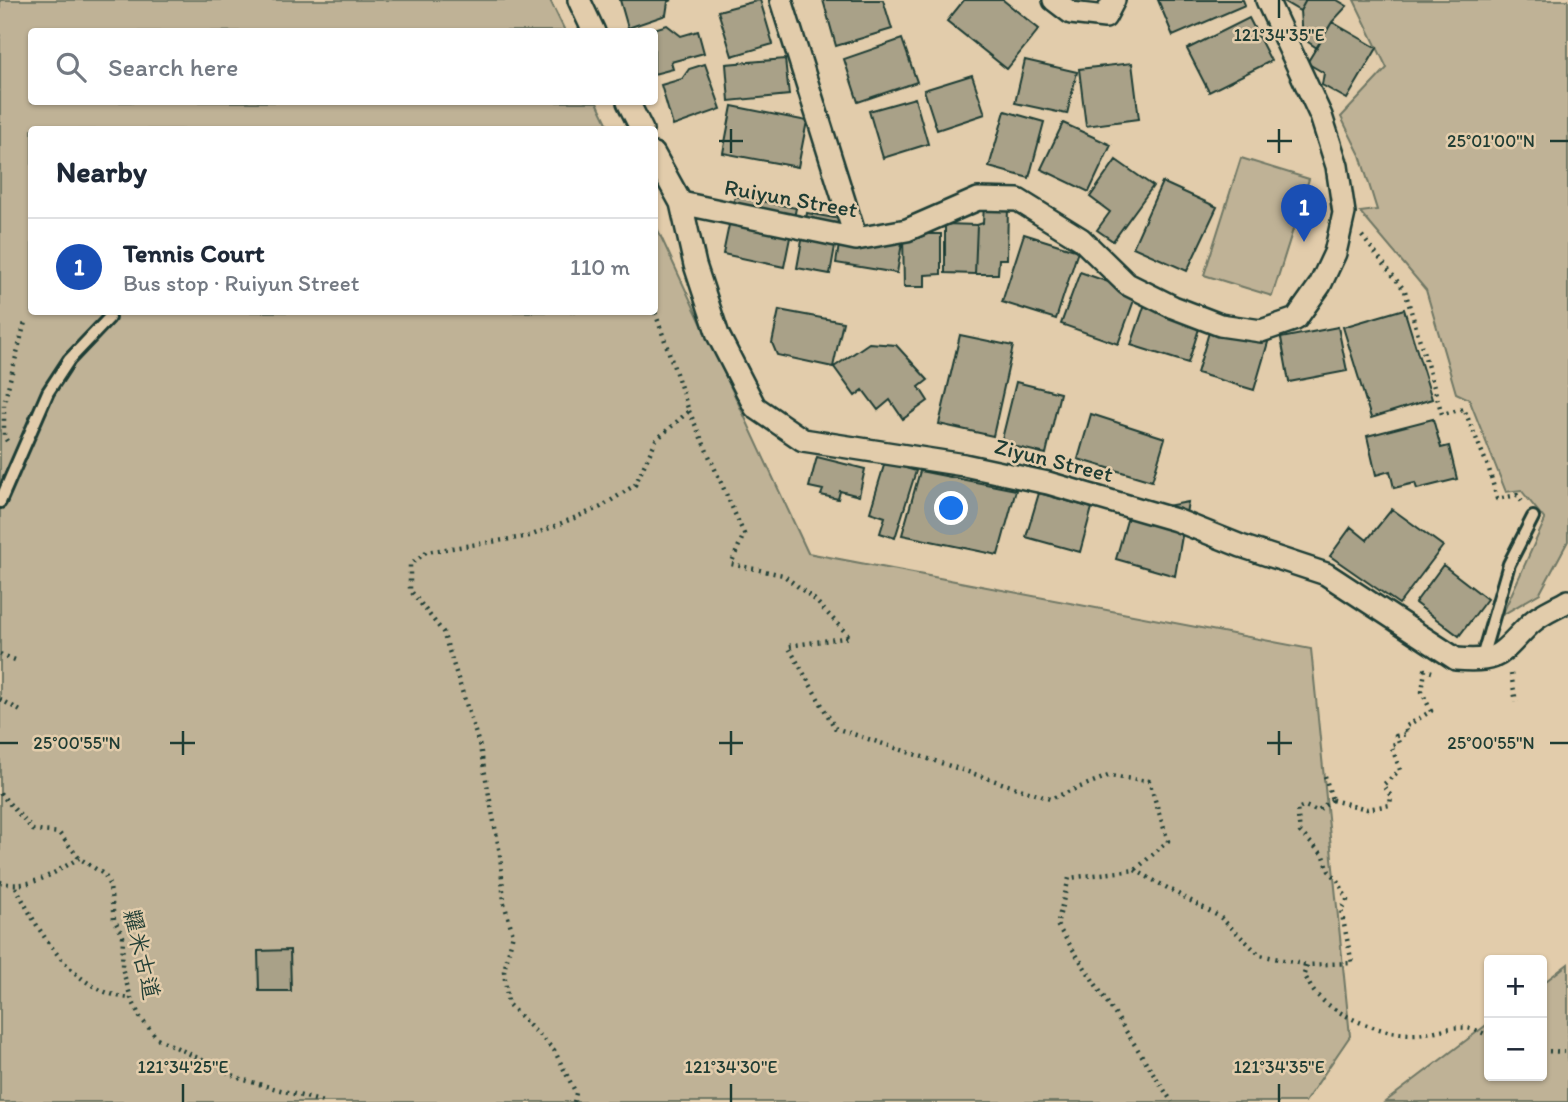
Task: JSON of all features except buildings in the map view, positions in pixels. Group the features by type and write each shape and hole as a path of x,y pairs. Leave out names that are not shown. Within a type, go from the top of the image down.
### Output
{"street":[{"path":"579,0 592,28"},
{"path":"782,0 856,239"},
{"path":"1054,0 1071,13 1105,17 1114,0"},
{"name":"Ruiyun Street","path":"681,203 856,239 907,230 978,198 1018,200 1081,239 1127,284 1173,307 1220,325 1261,331 1296,319 1321,285 1335,253 1344,213 1338,166 1321,116 1267,0"},
{"path":"630,105 640,126"},
{"name":"Ziyun Street","path":"658,161 681,203 695,265 718,335 755,407 803,440 964,465 1048,483 1176,520 1241,546 1326,574 1456,659 1481,661"},
{"path":"1481,661 1504,653 1532,621 1568,601"}],"lane":[{"path":"0,502 48,392 69,360 109,318"},
{"path":"1481,661 1509,564 1533,517"}],"path":[{"path":"1344,213 1405,291 1443,414 1464,409 1489,469 1497,499 1517,495 1533,517"},
{"path":"656,315 689,411 744,534 731,564 783,575 814,599 850,636 788,646 835,727 1050,799 1108,776 1149,781 1168,841 1135,870 1069,878 1057,925 1172,1102"},
{"path":"21,458 4,436 4,403 25,322"},
{"path":"574,1102 576,1093 554,1050 508,1004 504,971 513,934 504,903 500,854 480,747 443,632 410,590 410,565 426,552 530,536 601,508 635,485 656,440 689,411"},
{"path":"0,654 19,661"},
{"path":"1332,800 1367,809 1390,805 1391,796 1383,785 1400,770 1391,745 1399,743 1396,736 1407,734 1405,727 1431,711 1422,692 1425,670 1449,677 1456,659"},
{"path":"0,699 24,713"},
{"path":"1325,776 1332,800"},
{"name":"糶米古道","path":"0,793 33,830 59,833 79,858 105,875 110,887 114,919 124,936 122,968 131,998 140,1017 157,1038 241,1079 323,1102"},
{"path":"1135,870 1220,917 1260,955 1307,965 1352,963 1341,909 1347,900 1338,880 1329,871 1324,856 1300,832 1297,809 1305,806 1317,811 1332,800"},
{"path":"0,882 16,887 49,877 79,858"},
{"path":"16,887 33,923 89,985 112,997 131,998"},
{"path":"1307,965 1304,974 1316,995 1331,1007 1386,1032 1412,1034 1443,1027 1463,1027 1484,1035"},
{"path":"1547,1051 1568,1052"}],"shaded area":[{"path":"0,0 550,0 564,28 28,28 28,105 598,105 609,126 28,126 28,315 658,315 658,230 808,553 1311,649 1350,1036 1305,1102 0,1102"},
{"path":"1354,0 1568,0 1568,541 1540,593 1502,615 1545,520 1521,490 1506,492 1469,399 1456,393 1426,290 1360,212 1377,210 1360,155 1341,117 1387,68"},
{"path":"1241,158 1309,179 1272,296 1204,275"},
{"path":"1568,964 1568,1102 1385,1102 1484,1027 1484,1081 1547,1081 1547,980"}],"place":[{"name":"Tennis Court","path":"1304,242"}]}
